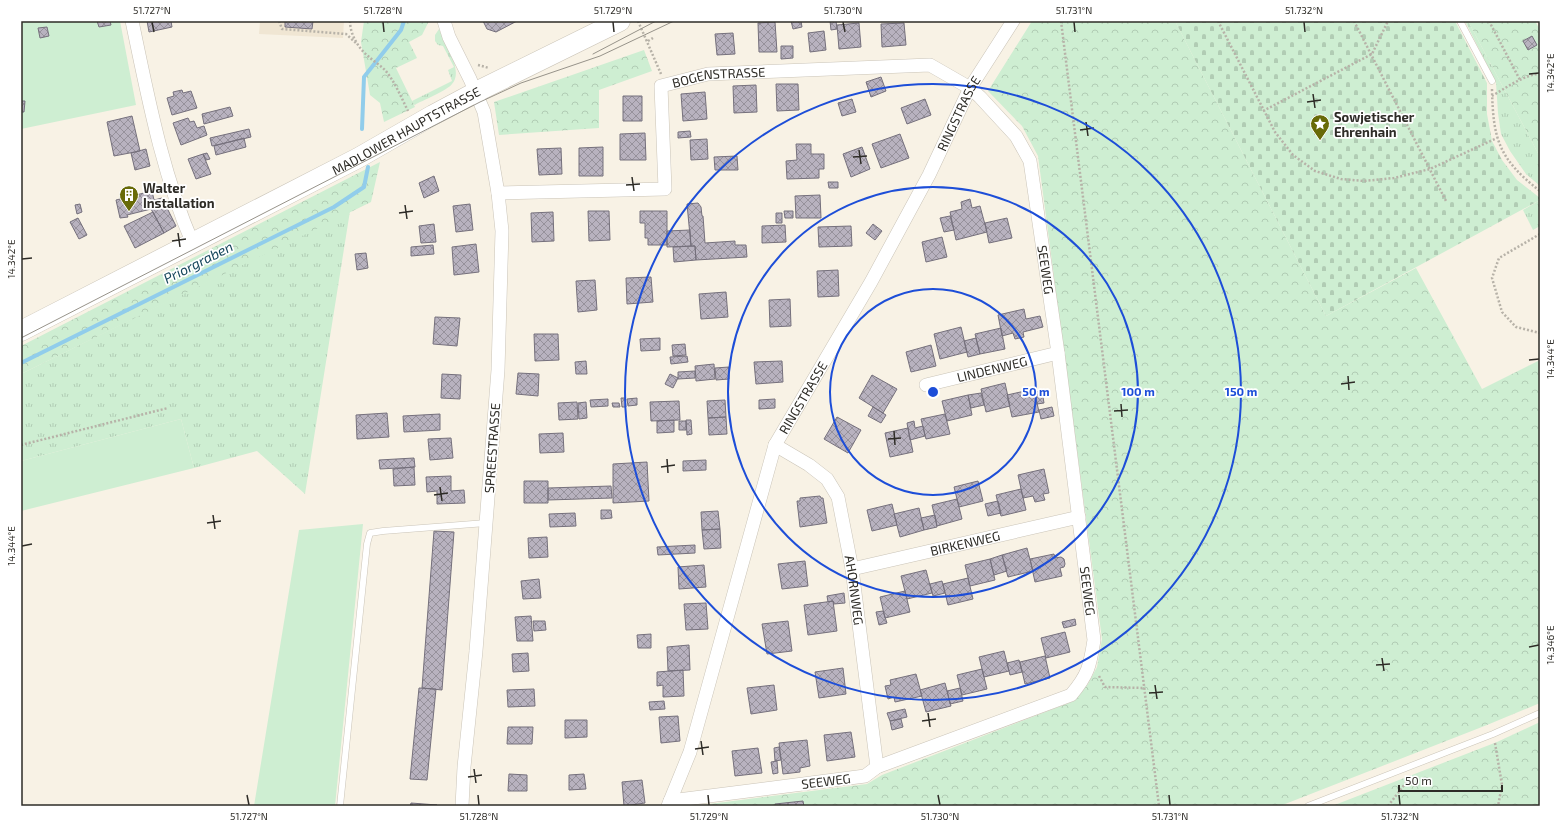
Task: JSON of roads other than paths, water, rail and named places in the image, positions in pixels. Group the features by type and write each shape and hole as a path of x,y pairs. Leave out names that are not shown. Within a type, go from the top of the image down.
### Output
{"main road":[{"name":"MADLOWER HAUPTSTRASSE","path":"21,331 358,158 476,92 620,21"}],"street":[{"path":"132,21 162,156 193,244"},
{"name":"SPREESTRASSE","path":"444,21 448,37 476,92 484,112 498,193 502,231 498,358 476,651 464,767 462,806"},
{"name":"RINGSTRASSE","path":"669,803 690,752 775,445 871,282 926,182 970,88 1013,21"},
{"name":"BOGENSTRASSE","path":"498,193 665,189 661,86 708,74 930,65 970,88"},
{"name":"SEEWEG","path":"669,803 864,776 877,767 1071,695 1083,680 1091,663 1094,640 1058,353 1030,161 1016,136 970,88"},
{"name":"LINDENWEG","path":"926,385 1058,353"},
{"name":"AHORNWEG","path":"775,445 809,465 827,479 838,497 852,570 877,767"},
{"name":"BIRKENWEG","path":"852,570 1079,517"}],"lane":[{"path":"1460,21 1492,81"},
{"path":"340,806 367,544 370,533 486,523"},
{"path":"1308,806 1420,764 1540,713"}],"waterway":[{"name":"Priorgraben","path":"362,129 364,77 401,30 404,21"},
{"name":"Priorgraben","path":"21,363 334,207 364,187 368,167"}],"tram line":[{"path":"593,54 656,21"},
{"path":"21,338 480,102 521,83 600,56 674,21"}],"place":[{"name":"Sowjetischer Ehrenhain","path":"1320,141"},
{"name":"Walter Installation","path":"129,212"}]}
